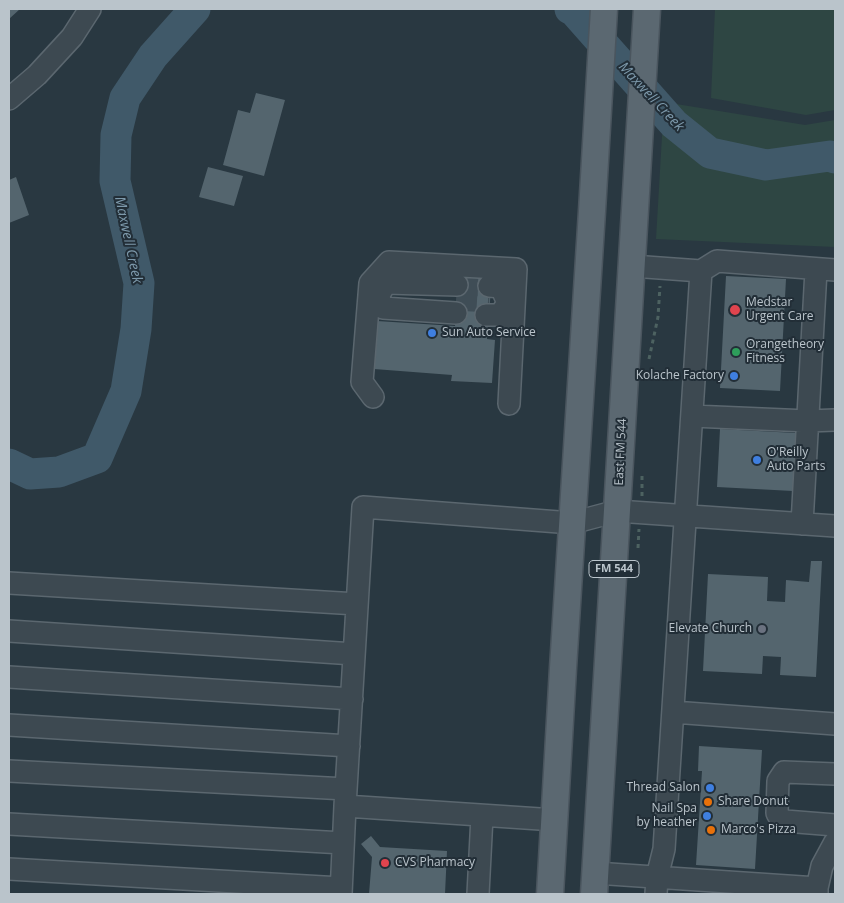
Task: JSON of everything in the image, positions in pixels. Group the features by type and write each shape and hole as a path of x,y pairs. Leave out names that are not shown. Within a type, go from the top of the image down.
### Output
{"main road":[{"path":"550,894 604,9"},
{"name":"East FM 544","path":"594,884 629,512 632,254 647,15"}],"street":[{"path":"9,99 37,75 72,37 90,9"},
{"path":"632,254 661,268 701,271 717,261 826,270 808,421 802,524"},
{"path":"373,397 362,382 374,296 370,283 389,262 516,269 497,302 509,404"},
{"path":"656,886 664,849 701,271"},
{"path":"374,296 456,299"},
{"path":"692,416 808,421 835,420"},
{"path":"9,868 341,891 363,507 572,523 629,512 835,526"},
{"path":"9,583 357,604"},
{"path":"9,631 354,654"},
{"path":"9,677 352,699"},
{"path":"673,712 835,724"},
{"path":"9,725 349,746"},
{"path":"9,771 346,798 435,812 555,820"},
{"path":"835,774 784,772 778,782 776,813 785,822 835,825"},
{"path":"478,894 482,816"},
{"path":"9,824 344,843"},
{"path":"594,884 817,891 822,866 835,842"}],"path":[{"path":"648,362 658,317 661,268"},
{"path":"638,550 629,512 643,480 641,469"}],"green space":[{"path":"715,9 835,9 835,110 806,115 711,98"},
{"path":"664,102 805,125 835,120 835,247 656,239"}],"building":[{"path":"9,9 20,9 9,19"},
{"path":"256,93 285,100 264,176 223,165 238,110 250,113"},
{"path":"208,167 243,176 234,206 199,197"},
{"path":"16,177 29,215 9,223 9,180"},
{"name":"Sun Auto Service","path":"459,274 492,276 487,339 495,340 492,383 451,381 452,375 374,369 377,321 455,326"},
{"path":"726,276 786,279 780,391 720,388"},
{"name":"O'Reilly Auto Parts","path":"720,429 796,433 793,491 717,487"},
{"name":"Elevate Church","path":"811,561 822,561 816,677 780,675 781,657 763,656 762,674 703,671 708,574 768,577 767,601 785,602 786,580 809,582"},
{"path":"699,746 762,750 755,869 696,865 702,771 698,771"},
{"name":"CVS Pharmacy","path":"371,836 380,847 447,851 445,894 369,894 372,857 361,844"}],"waterway":[{"name":"Maxwell Creek","path":"9,464 30,474 59,472 97,458 126,391 136,329 139,283 115,181 116,135 125,98 153,56 195,9"},
{"name":"Maxwell Creek","path":"570,9 574,11 674,124 710,153 766,165 830,156 835,158"}],"tunnel":[{"path":"457,285 489,286"},
{"path":"456,300 489,302"}],"place":[{"name":"Medstar Urgent Care","path":"735,310"},
{"name":"Sun Auto Service","path":"432,333"},
{"name":"Orangetheory Fitness","path":"736,352"},
{"name":"Kolache Factory","path":"734,376"},
{"name":"O'Reilly Auto Parts","path":"757,460"},
{"name":"Elevate Church","path":"762,629"},
{"name":"Thread Salon","path":"710,788"},
{"name":"Share Donut","path":"708,802"},
{"name":"Nail Spa by heather","path":"707,816"},
{"name":"Marco's Pizza","path":"711,830"},
{"name":"CVS Pharmacy","path":"385,863"}]}
